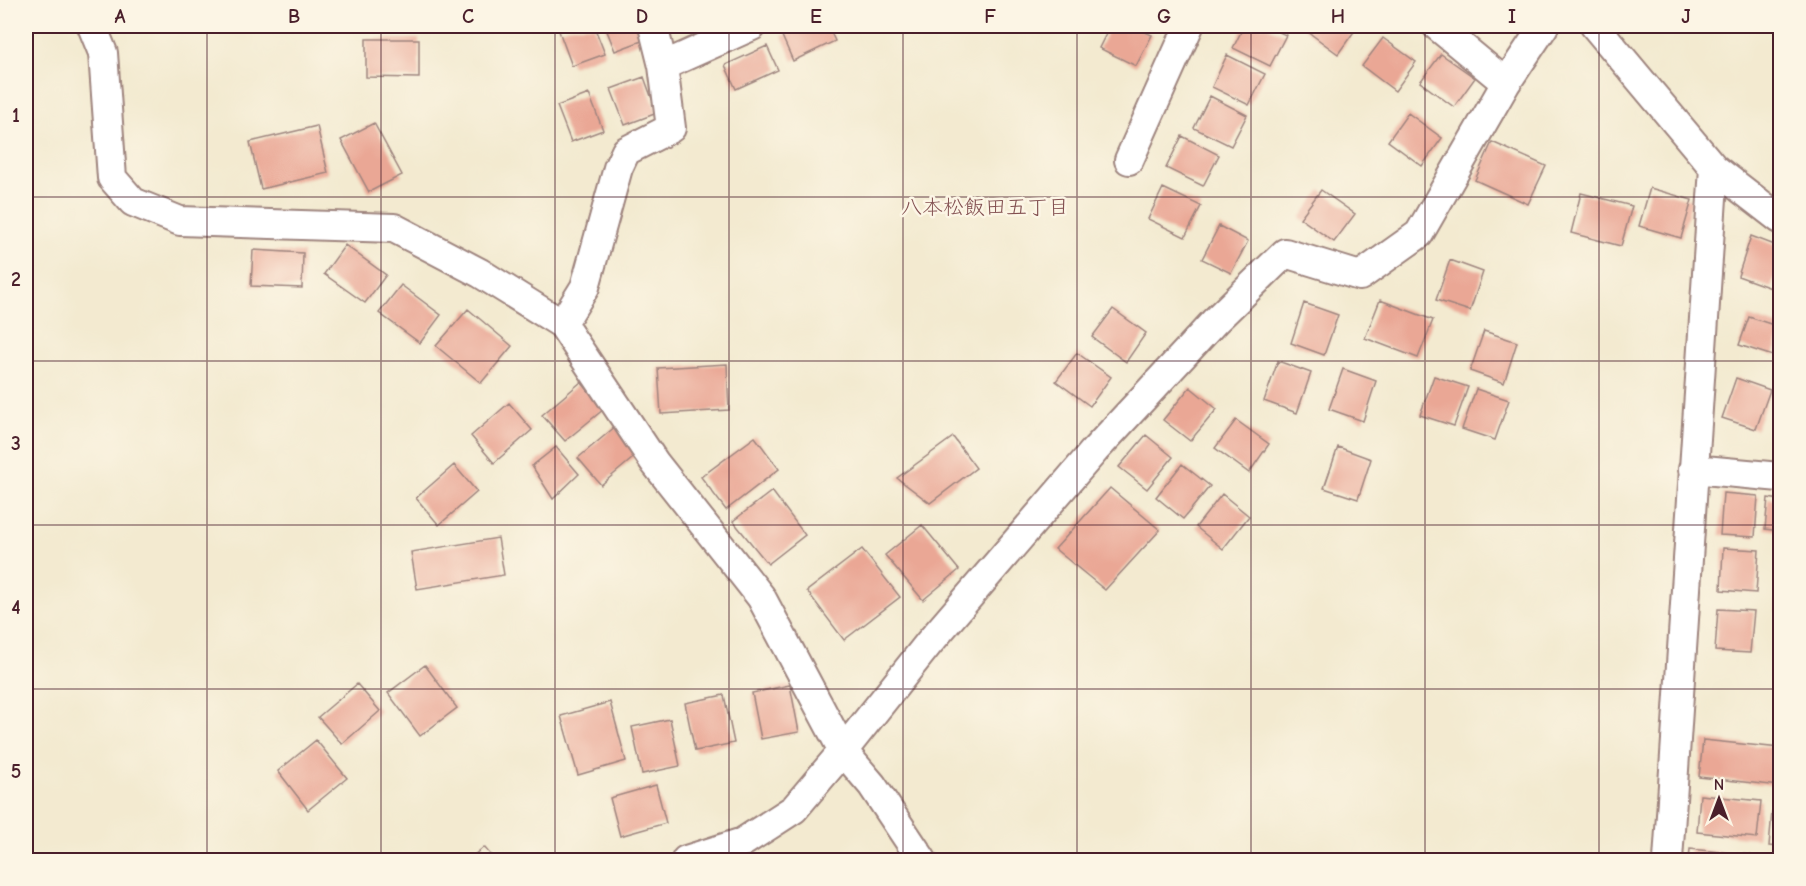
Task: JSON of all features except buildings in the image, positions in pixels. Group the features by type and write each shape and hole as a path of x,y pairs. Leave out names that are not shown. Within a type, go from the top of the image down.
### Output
{"street":[{"path":"92,26 103,53 112,178 133,202 180,221 394,228 480,273 562,324 655,463 761,597 843,751 872,785 922,861"},
{"path":"562,324 585,287 618,168 626,151 671,128 663,66 653,26"},
{"path":"663,66 752,26"},
{"path":"1129,160 1189,26"},
{"path":"1437,26 1506,83"},
{"path":"686,861 743,842 794,809 929,643 1095,450 1215,321 1285,253 1360,276 1419,234 1506,83 1544,26"},
{"path":"1595,26 1714,168 1780,219"},
{"path":"1668,861 1714,168"},
{"path":"1693,469 1780,477"}],"district":[{"name":"八本松飯田五丁目","path":"985,207"}]}
